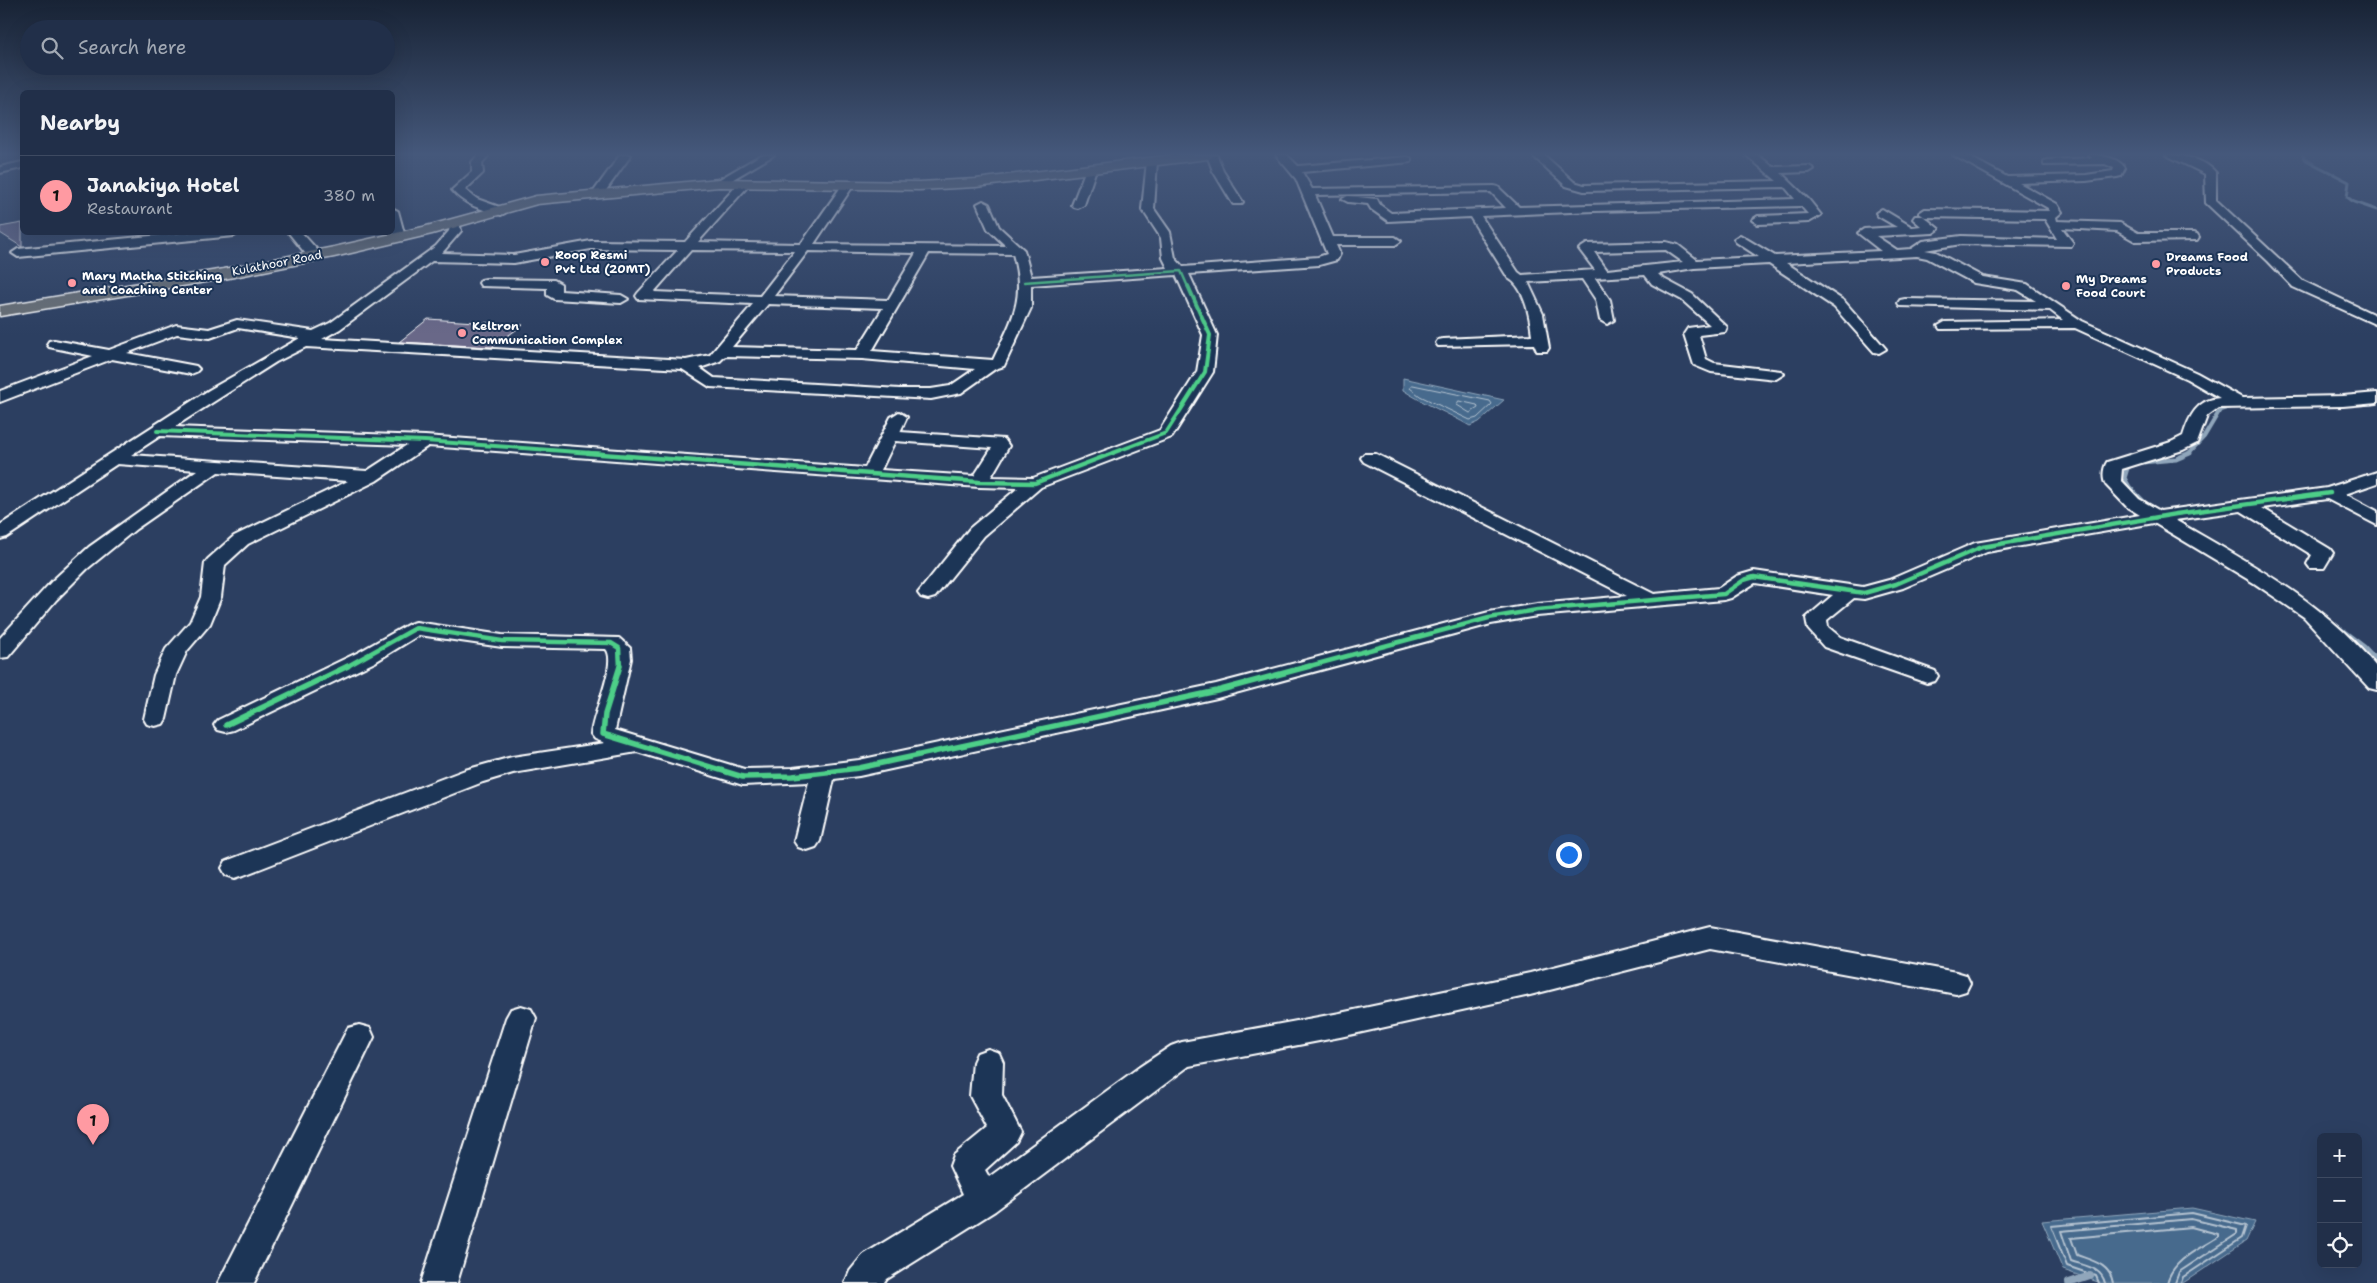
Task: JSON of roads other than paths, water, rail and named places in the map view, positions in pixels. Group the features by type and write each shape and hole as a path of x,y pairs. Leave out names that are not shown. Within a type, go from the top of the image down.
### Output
{"main road":[{"name":"Kulathoor Road","path":"0,311 224,274 315,256 487,215"}],"street":[{"path":"717,215 643,296 892,304"},
{"path":"0,397 176,330 210,334 237,324 309,339 686,365 703,363 715,358 764,300 828,215"},
{"path":"686,365 710,382 900,394 931,394 955,390 990,366 999,363 1024,308 1025,273 1018,250 994,230 988,215"},
{"path":"928,593 977,532 1035,483 1166,433 1205,372 1210,334 1181,271 1174,268 1169,261 1168,239 1150,215"},
{"path":"1024,282 1319,261 1332,257 1334,254 1317,215"},
{"path":"1385,215 1388,217 1425,215"},
{"path":"1475,215 1480,226 1513,275 1520,278 1649,271 1694,264 1916,252 1931,255 1979,280 2022,286 2077,324 2192,376 2238,402"},
{"path":"1758,220 1813,217 1815,215"},
{"path":"1885,215 1930,244"},
{"path":"1927,215 1961,240"},
{"path":"1959,215 2051,220 2120,227 2135,237 2193,237"},
{"path":"2051,220 2054,215"},
{"path":"2225,215 2273,258 2298,284 2377,321"},
{"path":"1894,254 1864,233 1913,232 1933,229 1919,219"},
{"path":"1916,252 1919,246 1961,240 2067,242 2051,220"},
{"path":"395,224 398,237"},
{"path":"0,533 250,372 342,321 429,257 450,238 455,231 455,224"},
{"path":"18,253 203,235"},
{"path":"297,235 315,256"},
{"path":"1740,239 1769,260 1839,304 1878,349"},
{"path":"1327,241 1395,241"},
{"path":"429,257 514,259 581,245 806,246 924,250 1018,250"},
{"path":"1604,274 1586,248 1666,246 1674,248 1694,264"},
{"path":"862,355 924,250"},
{"path":"1649,271 1657,281 1687,297 1720,327 1717,330 1693,331 1691,334 1699,362 1711,367 1776,374"},
{"path":"1585,274 1602,300 1607,320"},
{"path":"1443,343 1541,343 1536,314 1520,278"},
{"path":"486,282 554,284 554,294 621,298"},
{"path":"1905,303 2053,306"},
{"path":"1945,326 2077,324"},
{"path":"54,344 191,369"},
{"path":"720,351 862,355 990,366"},
{"path":"2377,398 2343,401 2216,402 2207,406 2198,414 2191,438 2177,446 2113,466 2112,481 2133,503 2163,517 2311,613 2367,670 2377,684"},
{"path":"871,473 899,417"},
{"path":"157,431 425,441 979,482 1035,483"},
{"path":"890,436 998,443 1001,446 979,482"},
{"path":"155,719 165,675 177,649 200,624 211,596 215,563 241,540 370,477 425,441"},
{"path":"1370,458 1650,600"},
{"path":"114,459 370,477"},
{"path":"2,647 80,565 116,535 216,465"},
{"path":"226,725 367,657 416,628 502,641 611,643 619,648 621,656 613,697 602,725 603,734 743,777 792,776 868,766 1217,691 1489,618 1537,610 1724,594 1744,580 1754,577 1768,577 1864,593 1896,584 1982,547 2163,517 2330,493 2377,477"},
{"path":"2330,493 2377,519"},
{"path":"2245,505 2323,553 2317,564"},
{"path":"0,516 25,517"},
{"path":"1849,592 1816,618 1818,629 1832,642 1927,676"},
{"path":"235,868 474,776 512,765 637,745"},
{"path":"807,841 824,772"},
{"path":"863,1283 875,1267 984,1200 1149,1076 1182,1055 1340,1025 1530,984 1710,938 1956,983"},
{"path":"439,1283 521,1018"},
{"path":"236,1283 360,1037"},
{"path":"984,1200 966,1166 1005,1132 986,1096 988,1062"}],"water":[{"path":"1403,378 1504,400 1479,422 1470,426 1403,390"},
{"path":"2192,1208 2255,1222 2246,1241 2183,1283 2101,1283 2063,1270 2042,1221"}],"waterway":[{"path":"2362,404 2377,403"},
{"path":"2188,454 2204,437 2220,410 2230,407"},
{"path":"2142,462 2176,459 2188,454"},
{"path":"2133,464 2127,468 2124,478 2129,487 2149,507"},
{"path":"2331,622 2364,647 2377,661"},
{"path":"2069,1283 2090,1276"}],"place":[{"name":"Roop Resmi Pvt Ltd (20MT)","path":"545,262"},
{"name":"Dreams Food Products","path":"2156,264"},
{"name":"Mary Matha Stitching and Coaching Center","path":"72,283"},
{"name":"My Dreams Food Court","path":"2066,286"},
{"name":"Keltron Communication Complex","path":"462,333"},
{"name":"Janakiya Hotel","path":"93,1145"}]}
